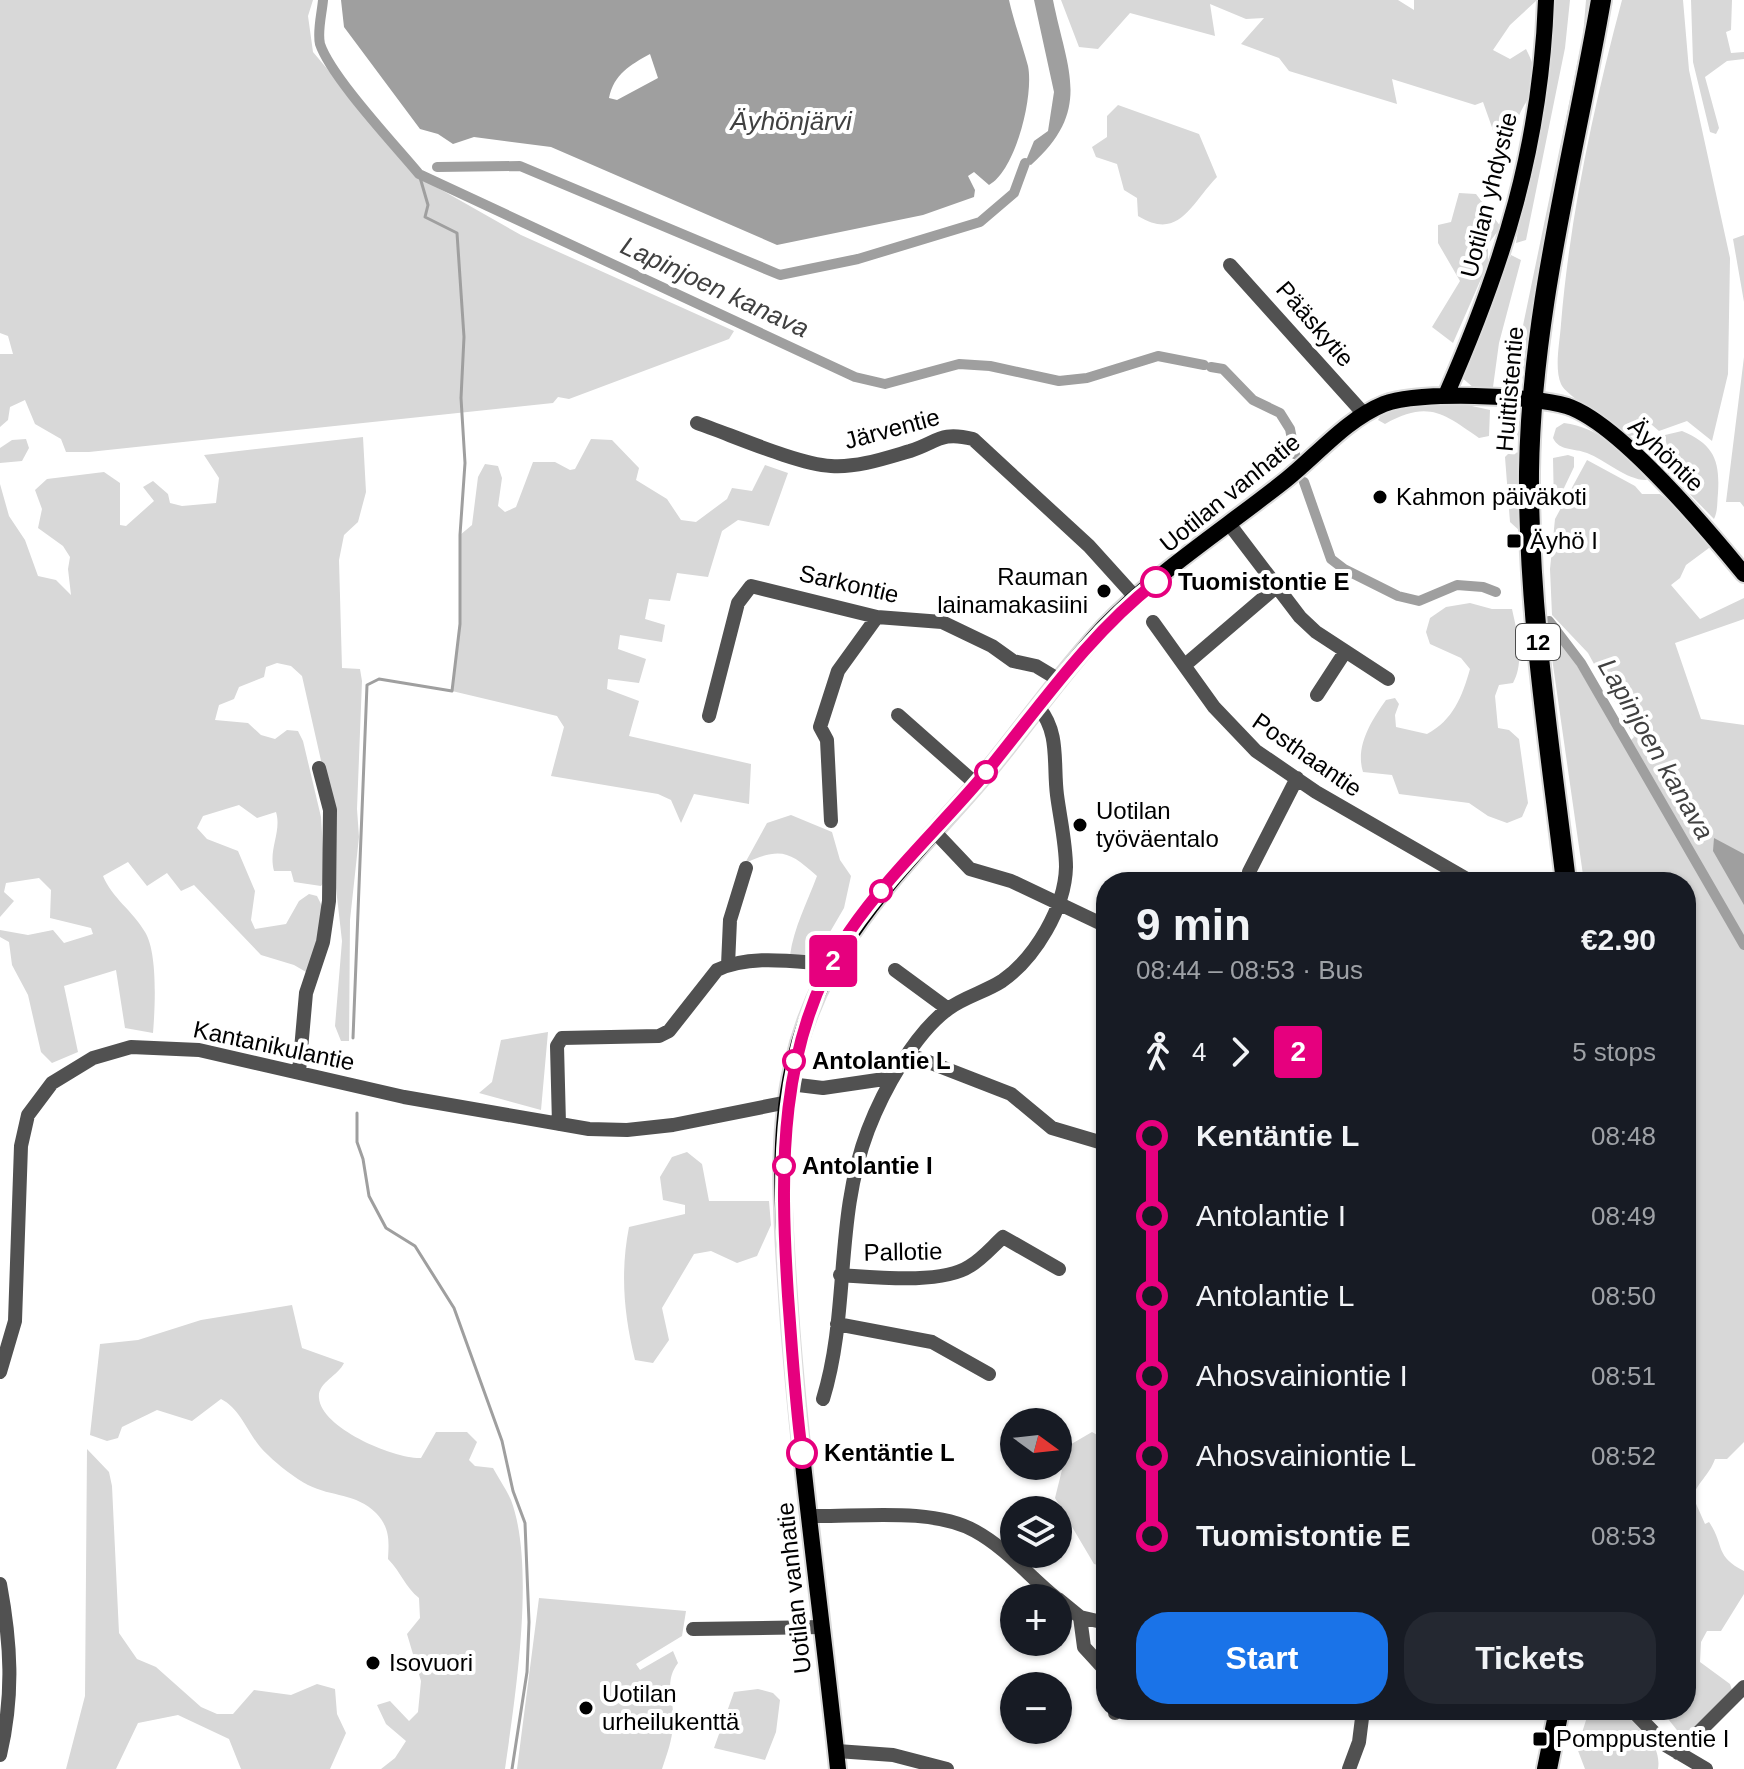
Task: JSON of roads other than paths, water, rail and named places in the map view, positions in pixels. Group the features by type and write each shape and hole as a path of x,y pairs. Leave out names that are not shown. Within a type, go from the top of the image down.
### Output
{"highway":[{"name":"Huittistentie","path":"1564,872 1536,615 1529,471 1547,287 1601,0"},
{"path":"1547,1769 1557,1720"}],"main road":[{"name":"Uotilan yhdystie","path":"1446,395 1504,251 1529,157 1544,51 1546,0"},
{"name":"Uotilan vanhatie","path":"838,1769 796,1401 783,1224 790,1084 807,1021 831,964 849,933 884,886 976,784 1104,628 1136,598 1364,414 1396,400 1446,395 1535,401"},
{"name":"Äyhöntie","path":"1535,401 1568,406 1597,423 1675,494 1744,574"}],"street":[{"name":"Pääskytie","path":"1230,265 1364,414"},
{"name":"Järventie","path":"697,423 830,466 860,464 913,450 933,438 953,434 973,439 1089,546 1136,598"},
{"path":"1230,525 1275,588 1316,632 1388,679"},
{"name":"Sarkontie","path":"709,716 738,603 751,586 877,617 942,622 992,646 1013,661 1036,666 1061,681"},
{"path":"1185,665 1275,588"},
{"path":"831,821 827,740 820,727 838,671 877,617"},
{"name":"Posthaantie","path":"1153,622 1238,735 1297,778 1384,834 1454,872"},
{"path":"1317,695 1345,652"},
{"path":"823,1399 830,1375 837,1324 850,1190 866,1133 891,1078 948,1009 983,992 1012,972 1033,949 1059,903 1066,865 1054,773 1055,738 1050,721 1039,708"},
{"path":"898,715 976,784"},
{"path":"299,1072 306,993 323,942 329,901 330,810 319,768"},
{"path":"1249,872 1297,778"},
{"path":"934,831 970,869 1011,881 1096,921"},
{"path":"728,965 730,920 746,868"},
{"path":"559,1124 557,1046 562,1038 659,1036 669,1031 710,977 728,965 797,961 831,964"},
{"path":"895,970 948,1009"},
{"name":"Kantanikulantie","path":"0,1372 15,1321 21,1146 28,1115 52,1083 93,1058 131,1047 199,1050 404,1097 559,1124 627,1130 788,1102"},
{"path":"908,1054 1011,1094 1052,1128 1096,1141"},
{"path":"790,1084 823,1088 891,1078"},
{"name":"Pallotie","path":"840,1275 877,1278 952,1274 970,1266 1003,1237 1059,1269"},
{"path":"837,1324 932,1342 989,1374"},
{"path":"811,1516 905,1517 963,1525 1006,1553 1040,1584"},
{"path":"0,1584 11,1656 11,1683 0,1755"},
{"path":"1072,1611 1080,1617 1096,1621"},
{"path":"1080,1617 1084,1647 1096,1660"},
{"path":"693,1629 822,1627"},
{"path":"1678,1753 1744,1687"},
{"path":"1349,1769 1359,1742 1362,1720"},
{"path":"1643,1720 1678,1753 1706,1769"},
{"path":"837,1751 893,1755 947,1769"}],"water":[{"name":"Äyhönjärvi","path":"341,0 1009,0 1028,66 1028,95 1015,148 999,177 989,185 974,172 968,176 975,190 974,197 923,215 777,245 551,147 474,137 453,144 438,134 420,129 344,27","holes":["650,54 658,78 617,100 609,98 619,76"]},
{"path":"1034,0 1053,0 1069,68 1070,88 1069,107 1063,126 1031,165 1025,163 1034,141 1048,131 1054,92"},
{"path":"1714,838 1744,854 1744,905 1713,851"}],"waterway":[{"name":"Lapinjoen kanava","path":"323,0 319,39 326,58 350,92 419,174 855,377 885,384 959,364 990,366 1059,381 1087,378 1158,356 1204,365"},
{"path":"437,167 520,166 780,275 858,259 980,222 1014,193 1025,163"},
{"path":"353,1038 367,685 379,679 452,691 460,624 460,535 465,463 461,398 464,337 457,233 425,217 428,205 419,174"},
{"name":"Lapinjoen kanava","path":"1211,367 1223,369 1253,400 1280,413 1290,429 1295,454"},
{"name":"Lapinjoen kanava","path":"1304,482 1331,559 1344,569 1398,596 1419,601 1457,585 1483,587 1496,592"},
{"name":"Lapinjoen kanava","path":"1549,621 1581,663 1744,945"},
{"path":"357,1113 357,1142 369,1196 386,1228 415,1246 454,1308 502,1441 513,1491 525,1523 529,1622 527,1672 512,1769"}],"place":[{"name":"Kahmon päiväkoti","path":"1380,497"},
{"name":"Äyhö I","path":"1514,541"},
{"name":"Tuomistontie E","path":"1156,582"},
{"name":"Rauman lainamakasiini","path":"1104,591"},
{"name":"Uotilan työväentalo","path":"1080,825"},
{"name":"Antolantie L","path":"794,1061"},
{"name":"Antolantie I","path":"784,1166"},
{"name":"Kentäntie L","path":"802,1453"},
{"name":"Isovuori","path":"373,1663"},
{"name":"Uotilan urheilukenttä","path":"586,1708"},
{"name":"Pomppustentie I","path":"1540,1739"}]}
